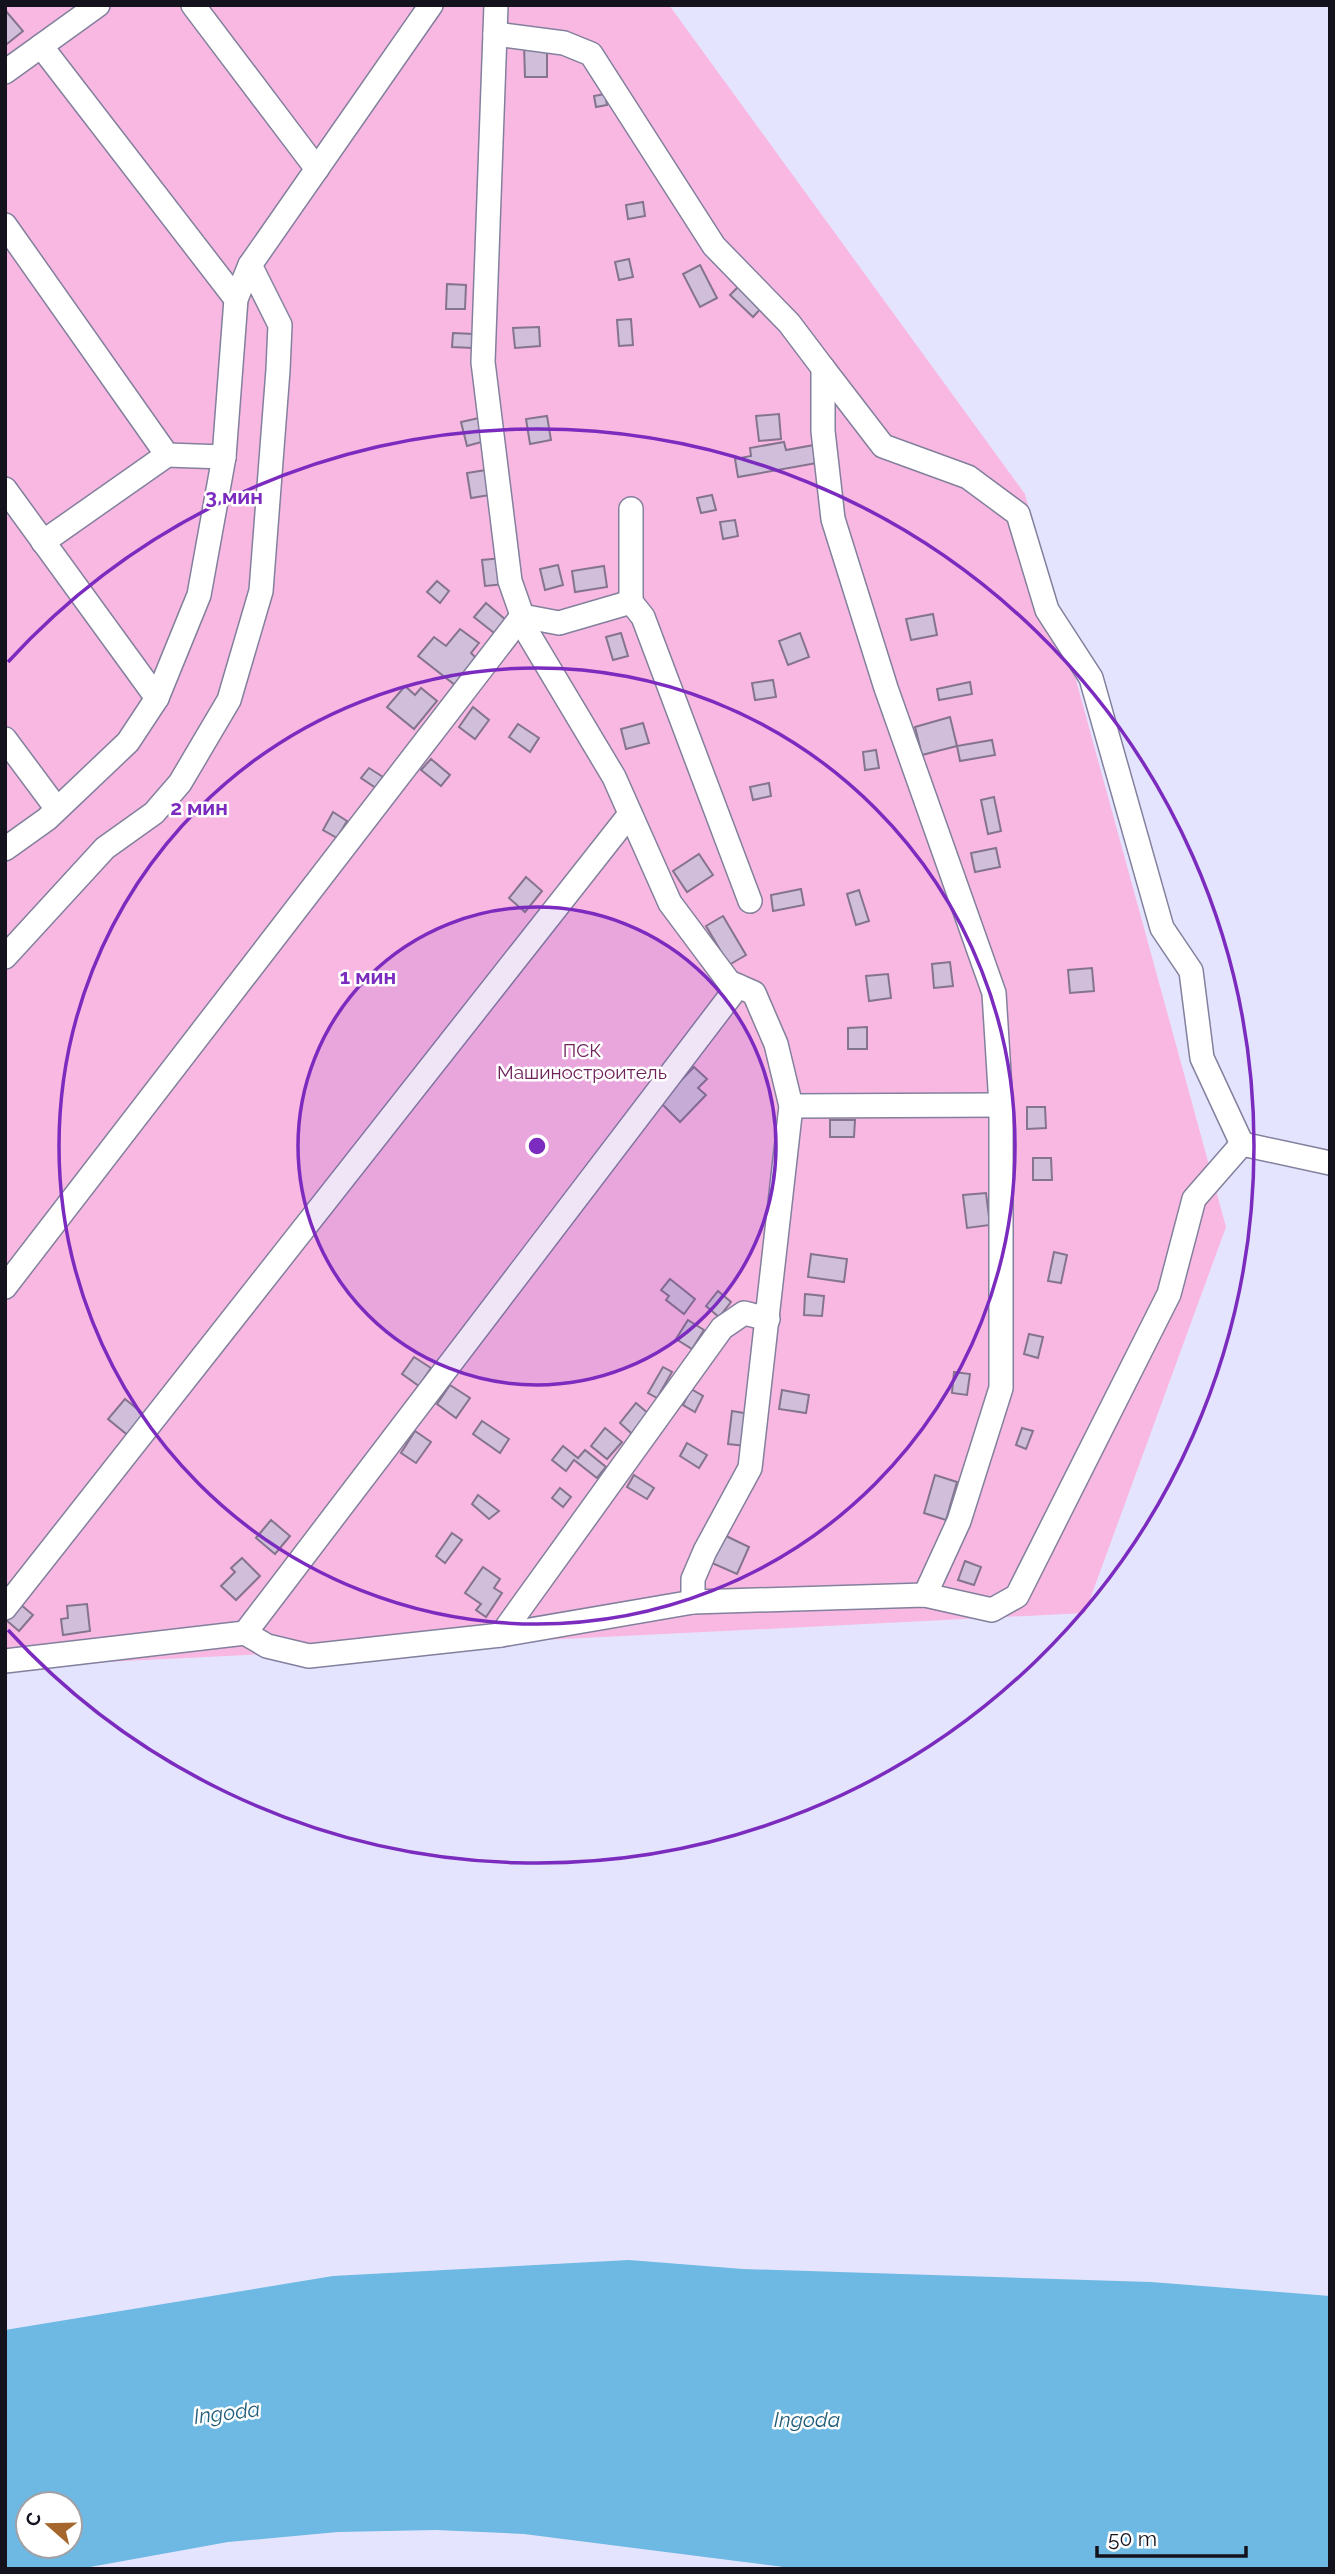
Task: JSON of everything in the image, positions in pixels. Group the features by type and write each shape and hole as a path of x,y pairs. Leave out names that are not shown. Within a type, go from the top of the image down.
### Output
{"street":[{"path":"5,72 98,5"},
{"path":"192,5 317,169"},
{"path":"5,849 57,809 128,741 157,698 199,595 225,457 236,299 250,265 431,5"},
{"path":"496,5 483,362 510,581 529,635 614,777 670,902 730,982 754,993 776,1044 791,1106 750,1468 705,1551 693,1579 693,1602"},
{"path":"495,34 564,43 591,54 714,246 789,323 883,446 968,477 1018,514 1047,610 1091,678 1162,928 1191,971 1202,1058 1242,1144"},
{"path":"41,46 236,299"},
{"path":"5,225 167,455"},
{"path":"5,957 105,848 154,813 180,783 229,700 261,591 278,370 280,325 250,265"},
{"path":"823,368 823,431 832,519 886,688 994,993 1001,1105 1002,1388 959,1521 925,1595"},
{"path":"43,542 167,455 225,457"},
{"path":"5,489 157,698"},
{"path":"631,509 631,602 643,618 750,901"},
{"path":"522,616 559,623 631,602"},
{"path":"5,1287 522,616"},
{"path":"5,739 57,809"},
{"path":"5,1608 630,814"},
{"path":"244,1633 738,986"},
{"path":"791,1106 1001,1105"},
{"path":"1242,1144 1330,1163"},
{"path":"5,1661 244,1633 267,1646 309,1656 501,1635 693,1602 925,1595 992,1610 1017,1596 1168,1294 1194,1199 1242,1144"},
{"path":"501,1635 722,1328 744,1313 768,1319"}],"green space":[{"name":"ПСК Машиностроитель","path":"5,5 669,5 1025,494 1226,1227 1085,1613 5,1667"}],"water":[{"name":"Ingoda","path":"629,2260 743,2269 1151,2282 1330,2296 1330,2569 799,2569 524,2534 436,2530 338,2532 228,2542 79,2569 5,2569 5,2330 333,2276"}],"building":[{"path":"5,10 23,31 7,44 5,42"},
{"path":"524,46 547,46 547,77 525,77"},
{"path":"605,94 607,105 596,107 594,96"},
{"path":"643,202 645,216 628,219 626,205"},
{"path":"629,259 633,277 619,280 615,262"},
{"path":"700,265 717,298 700,307 683,274"},
{"path":"742,283 765,304 753,317 730,295"},
{"path":"447,284 466,285 465,309 446,309"},
{"path":"631,319 633,345 619,346 617,320"},
{"path":"539,327 540,346 515,348 513,328"},
{"path":"453,333 474,334 473,348 452,347"},
{"path":"779,414 781,439 759,441 756,416"},
{"path":"547,416 551,440 530,444 526,419"},
{"path":"479,418 485,441 467,446 461,422"},
{"path":"784,442 786,450 814,445 817,463 738,477 735,459 751,456 750,448"},
{"path":"486,470 490,495 471,498 467,473"},
{"path":"712,495 716,510 701,513 697,498"},
{"path":"735,520 738,536 723,539 720,522"},
{"path":"502,558 505,584 485,586 482,560"},
{"path":"558,565 563,585 545,590 540,569"},
{"path":"604,566 607,587 575,592 572,571"},
{"path":"437,581 449,591 440,603 427,592"},
{"path":"486,603 506,620 494,633 474,617"},
{"path":"933,614 937,635 911,640 906,619"},
{"path":"460,629 479,643 471,653 476,658 455,685 418,656 434,637 446,646"},
{"path":"621,633 628,656 613,660 606,637"},
{"path":"800,633 809,657 788,665 779,641"},
{"path":"773,680 776,697 755,700 752,683"},
{"path":"970,682 972,694 939,700 937,689"},
{"path":"405,686 415,695 421,688 437,701 414,729 387,707"},
{"path":"473,707 489,720 475,739 459,727"},
{"path":"950,717 957,746 922,755 915,727"},
{"path":"643,723 649,743 626,749 621,729"},
{"path":"518,724 539,738 530,752 509,737"},
{"path":"992,740 995,755 960,761 957,746"},
{"path":"876,750 879,768 865,770 863,752"},
{"path":"431,759 450,775 441,786 421,770"},
{"path":"369,768 383,777 376,788 361,778"},
{"path":"769,783 771,796 753,800 750,787"},
{"path":"994,797 1001,831 988,834 981,800"},
{"path":"333,812 347,821 337,838 323,830"},
{"path":"996,848 1000,867 975,872 971,853"},
{"path":"699,854 713,875 687,892 673,871"},
{"path":"526,877 542,891 525,912 509,898"},
{"path":"801,889 804,905 773,911 771,895"},
{"path":"859,890 869,921 856,925 847,894"},
{"path":"723,916 746,955 729,965 706,926"},
{"path":"950,962 953,986 934,988 932,964"},
{"path":"1092,968 1094,991 1070,993 1068,970"},
{"path":"888,974 891,998 869,1001 866,976"},
{"path":"867,1027 867,1049 848,1049 848,1028"},
{"path":"694,1067 707,1079 698,1088 706,1095 680,1122 660,1102"},
{"path":"1027,1107 1045,1107 1046,1128 1027,1129"},
{"path":"830,1120 855,1120 854,1137 830,1137"},
{"path":"1033,1158 1051,1158 1052,1180 1033,1180"},
{"path":"986,1193 990,1225 967,1228 963,1195"},
{"path":"1054,1252 1067,1255 1061,1283 1048,1281"},
{"path":"811,1254 847,1259 844,1282 808,1277"},
{"path":"670,1279 695,1299 684,1314 666,1300 669,1296 661,1290"},
{"path":"718,1291 731,1302 719,1317 706,1306"},
{"path":"805,1294 824,1296 822,1316 804,1315"},
{"path":"688,1320 704,1330 692,1349 676,1339"},
{"path":"1029,1334 1043,1337 1038,1358 1024,1354"},
{"path":"414,1357 431,1368 419,1386 402,1374"},
{"path":"663,1367 672,1372 657,1398 648,1393"},
{"path":"954,1372 970,1374 967,1395 952,1393"},
{"path":"450,1385 470,1398 456,1418 437,1404"},
{"path":"691,1389 703,1396 695,1412 683,1405"},
{"path":"782,1390 809,1395 806,1413 779,1409"},
{"path":"125,1399 147,1417 130,1437 108,1419"},
{"path":"636,1403 649,1414 632,1434 620,1423"},
{"path":"732,1411 750,1414 746,1446 728,1444"},
{"path":"482,1421 509,1439 500,1453 473,1434"},
{"path":"605,1428 622,1442 607,1459 591,1446"},
{"path":"1022,1428 1033,1431 1026,1449 1016,1445"},
{"path":"415,1431 431,1442 416,1463 401,1453"},
{"path":"687,1443 707,1455 699,1468 680,1456"},
{"path":"563,1446 578,1458 585,1450 606,1467 597,1478 574,1460 566,1471 552,1460"},
{"path":"634,1475 654,1488 647,1499 627,1487"},
{"path":"935,1475 957,1482 946,1520 924,1513"},
{"path":"560,1488 571,1497 563,1507 552,1498"},
{"path":"478,1495 499,1511 489,1519 472,1504"},
{"path":"271,1520 290,1536 275,1554 256,1538"},
{"path":"452,1533 462,1540 445,1563 436,1556"},
{"path":"724,1535 749,1547 737,1574 712,1563"},
{"path":"242,1558 260,1576 236,1600 221,1586 235,1572 231,1568"},
{"path":"965,1561 981,1567 974,1585 958,1580"},
{"path":"483,1567 500,1579 494,1588 502,1593 486,1617 476,1610 481,1604 465,1593"},
{"path":"20,1604 33,1615 19,1631 6,1620"},
{"path":"87,1604 90,1631 63,1635 61,1619 68,1618 67,1606"}]}
